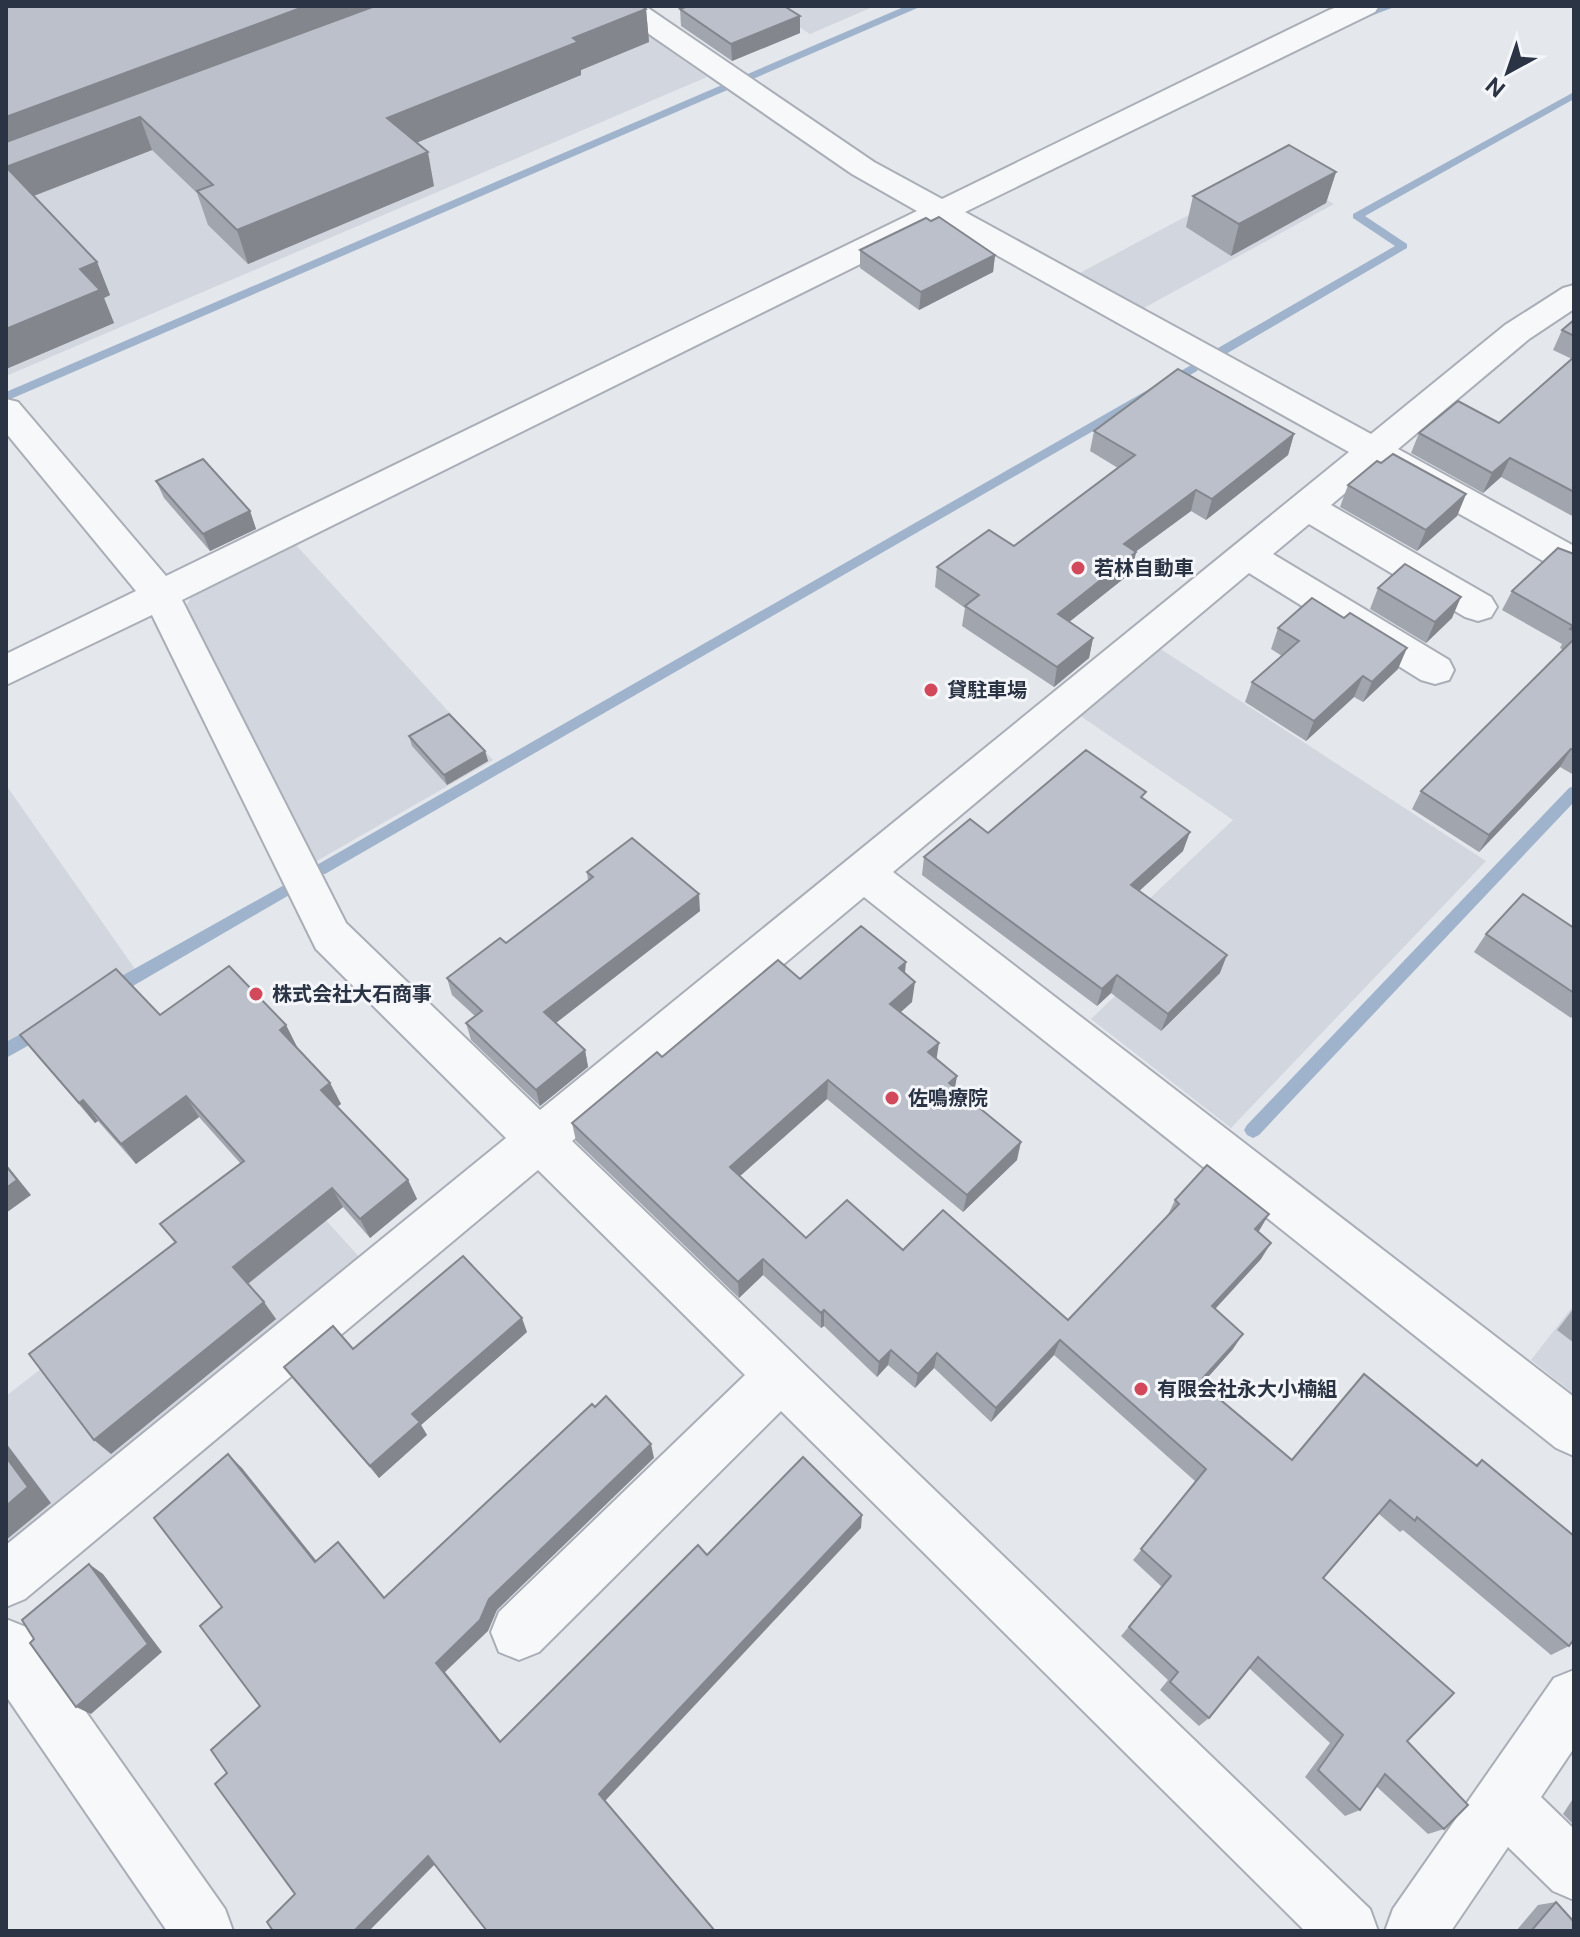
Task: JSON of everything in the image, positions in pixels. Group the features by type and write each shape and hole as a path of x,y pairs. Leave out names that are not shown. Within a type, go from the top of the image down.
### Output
{"street":[{"path":"627,6 863,168 1574,562"},
{"path":"6,671 1339,16 1365,6"},
{"path":"6,1580 1517,332 1574,295"},
{"path":"6,410 161,595 331,936 1348,1931"},
{"path":"1306,506 1478,607"},
{"path":"1247,555 1435,670"},
{"path":"863,872 1574,1430"},
{"path":"519,1632 780,1376"},
{"path":"6,1647 203,1931"},
{"path":"1415,1931 1574,1698"},
{"path":"1503,1801 1574,1870"}],"shaded area":[{"path":"605,6 707,77 6,376 6,182"},
{"path":"767,6 875,6 810,34"},
{"path":"1275,169 1334,204 1142,309 1078,274"},
{"path":"295,544 493,760 315,862 186,607 192,595"},
{"path":"1159,648 1486,861 1231,1128 1091,1019 1185,929 1147,901 1233,820 1079,715"},
{"path":"6,789 135,969 6,1043"},
{"path":"275,1164 362,1260 6,1552 6,1396 181,1260 170,1245"},
{"path":"1574,1305 1574,1394 1531,1360"}],"water":[{"path":"906,6 922,6 6,401 6,392"}],"building":[{"path":"6,6 306,6 6,117"},
{"path":"375,6 642,6 646,9 573,38 578,42 387,118 428,152 237,230 197,191 213,185 140,117 6,167 6,142"},
{"path":"688,6 784,6 800,16 731,44 680,9"},
{"path":"1289,145 1336,172 1239,224 1193,196"},
{"path":"6,167 97,262 80,269 100,290 6,329"},
{"path":"939,217 995,255 921,292 860,250 926,218 931,221"},
{"path":"1574,320 1574,336 1562,330"},
{"path":"1574,357 1574,492 1510,458 1492,473 1419,433 1458,401 1499,423"},
{"path":"1178,369 1294,434 1212,499 1196,490 1124,544 1136,552 1058,614 1093,638 1057,667 965,606 979,595 937,567 989,530 1014,546 1135,455 1094,431"},
{"path":"1393,454 1466,494 1426,530 1348,485 1377,461 1381,463"},
{"path":"203,459 250,511 203,534 156,481"},
{"path":"1558,548 1574,554 1574,631 1570,629 1573,626 1512,591"},
{"path":"1405,564 1461,597 1435,622 1378,588"},
{"path":"1312,598 1344,618 1350,613 1407,648 1372,682 1363,676 1314,721 1252,682 1299,641 1278,628"},
{"path":"1574,639 1574,750 1571,749 1489,835 1421,791"},
{"path":"449,714 485,751 444,775 409,736"},
{"path":"1086,750 1146,792 1141,797 1190,832 1131,885 1227,955 1168,1014 1117,975 1102,989 924,857 970,819 988,833"},
{"path":"632,838 699,894 544,1012 585,1050 536,1090 466,1023 482,1011 447,978 500,938 506,943 593,877 587,872"},
{"path":"1523,894 1574,928 1574,993 1486,934"},
{"path":"861,926 906,962 899,968 915,982 890,1004 939,1043 928,1052 957,1076 949,1083 1021,1142 967,1195 828,1080 730,1167 806,1238 847,1200 903,1250 943,1210 1068,1320 1179,1204 1175,1200 1207,1165 1269,1214 1255,1229 1271,1243 1212,1306 1243,1334 1203,1378 1213,1387 1210,1391 1292,1460 1364,1374 1477,1466 1482,1460 1574,1536 1574,1639 1569,1646 1417,1517 1415,1521 1390,1500 1323,1578 1454,1693 1407,1741 1468,1805 1444,1829 1385,1774 1360,1810 1318,1770 1343,1735 1258,1657 1209,1718 1170,1682 1178,1672 1129,1627 1171,1576 1141,1549 1206,1469 1060,1340 996,1408 937,1353 918,1374 891,1350 879,1362 763,1259 738,1282 572,1123 657,1052 662,1057 778,960 800,979"},
{"path":"229,966 286,1025 280,1030 330,1083 321,1090 408,1180 360,1219 332,1188 233,1267 264,1302 94,1440 29,1354 176,1242 160,1224 244,1161 186,1096 121,1144 83,1100 79,1103 20,1035 116,969 160,1015"},
{"path":"6,1166 17,1180 6,1188"},
{"path":"463,1256 522,1318 412,1414 420,1422 370,1466 284,1367 333,1326 353,1349"},
{"path":"606,1396 651,1444 489,1599 480,1620 436,1663 500,1742 698,1545 707,1555 803,1457 862,1515 599,1794 715,1931 487,1931 428,1856 354,1931 273,1931 267,1922 295,1894 215,1784 227,1773 211,1750 260,1706 200,1626 222,1607 154,1518 228,1454 315,1562 338,1542 384,1598 592,1404 595,1407"},
{"path":"6,1457 28,1487 6,1506"},
{"path":"89,1564 148,1644 76,1707 30,1643 34,1639 22,1620"},
{"path":"1556,1902 1574,1922 1574,1931 1531,1931"}],"waterway":[{"path":"1356,18 1392,6"},
{"path":"1222,351 1403,246 1357,216 1574,95"},
{"path":"320,870 1193,368"},
{"path":"1253,1130 1574,792"},
{"path":"108,992 286,890"},
{"path":"6,1051 43,1029"}],"place":[{"name":"若林自動車","path":"1078,568"},
{"name":"貸駐車場","path":"931,690"},
{"name":"株式会社大石商事","path":"256,994"},
{"name":"佐鳴療院","path":"892,1098"},
{"name":"有限会社永大小楠組","path":"1141,1389"}]}
